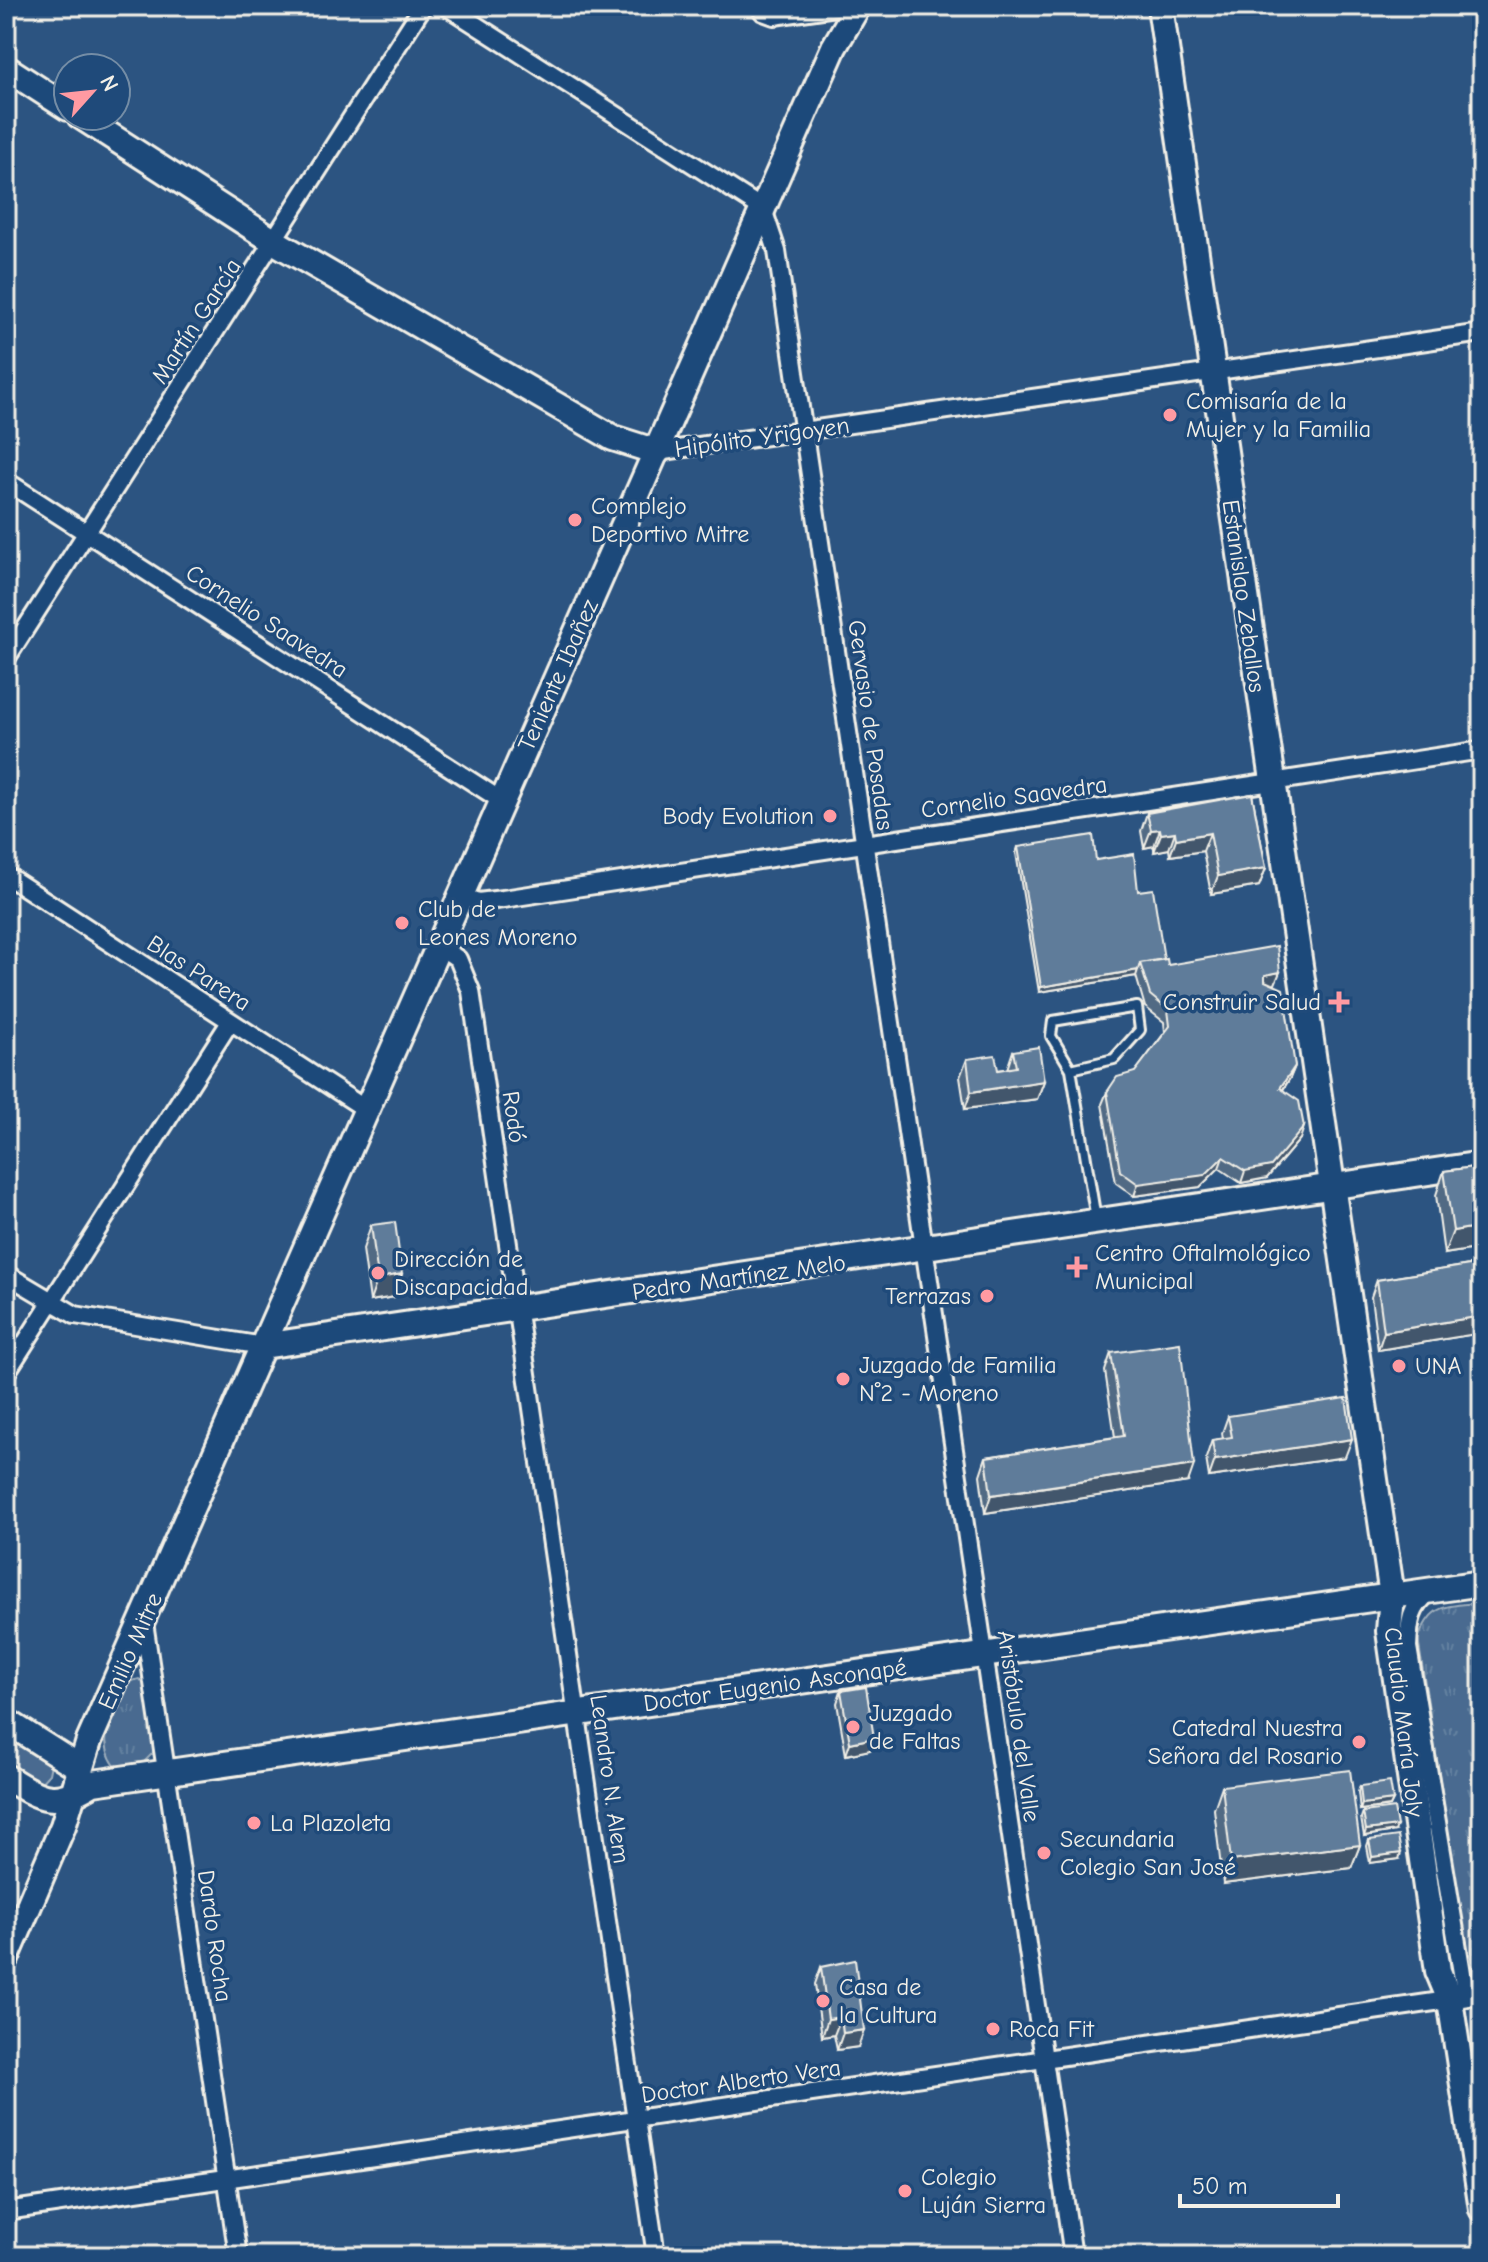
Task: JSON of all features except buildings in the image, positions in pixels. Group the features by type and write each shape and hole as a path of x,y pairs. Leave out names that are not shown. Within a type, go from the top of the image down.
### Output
{"street":[{"name":"Martín García","path":"6,659 423,6"},
{"path":"446,6 763,209"},
{"path":"761,9 774,16 843,6"},
{"name":"Teniente Ibañez","path":"263,1346 834,47 858,6"},
{"name":"Estanislao Zeballos","path":"1160,6 1331,1186"},
{"path":"6,68 52,98"},
{"name":"Hipólito Yrigoyen","path":"105,132 275,242 613,438 657,452 1482,333"},
{"name":"Gervasio de Posadas","path":"763,209 777,251 925,1249"},
{"name":"Cornelio Saavedra","path":"6,481 502,801"},
{"name":"Cornelio Saavedra","path":"459,896 478,902 503,899 1482,750"},
{"name":"Blas Parera","path":"6,875 367,1110"},
{"name":"Rodó","path":"438,945 458,959 471,991 518,1309"},
{"path":"6,1373 230,1022"},
{"name":"Pedro Martínez Melo","path":"6,1274 75,1315 263,1346 1482,1164"},
{"name":"Claudio María Joly","path":"1331,1186 1392,1596 1389,1631 1438,1971 1466,1997"},
{"name":"Aristóbulo del Valle","path":"925,1249 1073,2256"},
{"name":"Leandro N. Alem","path":"518,1309 656,2256"},
{"name":"Emilio Mitre","path":"6,1959 63,1826 80,1768 263,1346"},
{"name":"Doctor Eugenio Asconapé","path":"72,1796 93,1783 1482,1583"},
{"name":"Claudio María Joly","path":"1432,1590 1418,1600 1409,1618 1408,1647 1466,1997 1482,2209"},
{"name":"Dardo Rocha","path":"144,1622 238,2256"},
{"path":"6,1721 80,1768"},
{"path":"6,1777 48,1800 72,1796"},
{"name":"Doctor Alberto Vera","path":"6,2211 1045,2062 1466,1997"}],"lane":[{"path":"1071,1069 1114,1059 1140,1030 1137,1007 1053,1021 1051,1036 1071,1069 1096,1220"}],"green space":[{"path":"1482,1602 1482,1978 1469,1966 1418,1639 1429,1618 1441,1608"},
{"path":"139,1679 144,1683 154,1752 143,1763 115,1766 106,1745 109,1724 128,1682"},
{"path":"6,1731 51,1764 49,1774 40,1784 6,1766"}],"place":[{"name":"Comisaría de la Mujer y la Familia","path":"1170,415"},
{"name":"Complejo Deportivo Mitre","path":"575,520"},
{"name":"Body Evolution","path":"830,816"},
{"name":"Club de Leones Moreno","path":"402,923"},
{"name":"Construir Salud","path":"1339,1002"},
{"name":"Centro Oftalmológico Municipal","path":"1077,1267"},
{"name":"Dirección de Discapacidad","path":"378,1273"},
{"name":"Terrazas","path":"987,1296"},
{"name":"UNA","path":"1399,1366"},
{"name":"Juzgado de Familia N˚2 - Moreno","path":"843,1379"},
{"name":"Juzgado de Faltas","path":"853,1727"},
{"name":"Catedral Nuestra Señora del Rosario","path":"1359,1742"},
{"name":"La Plazoleta","path":"254,1823"},
{"name":"Secundaria Colegio San José","path":"1044,1853"},
{"name":"Casa de la Cultura","path":"823,2001"},
{"name":"Roca Fit","path":"993,2029"},
{"name":"Colegio Luján Sierra","path":"905,2191"}]}
